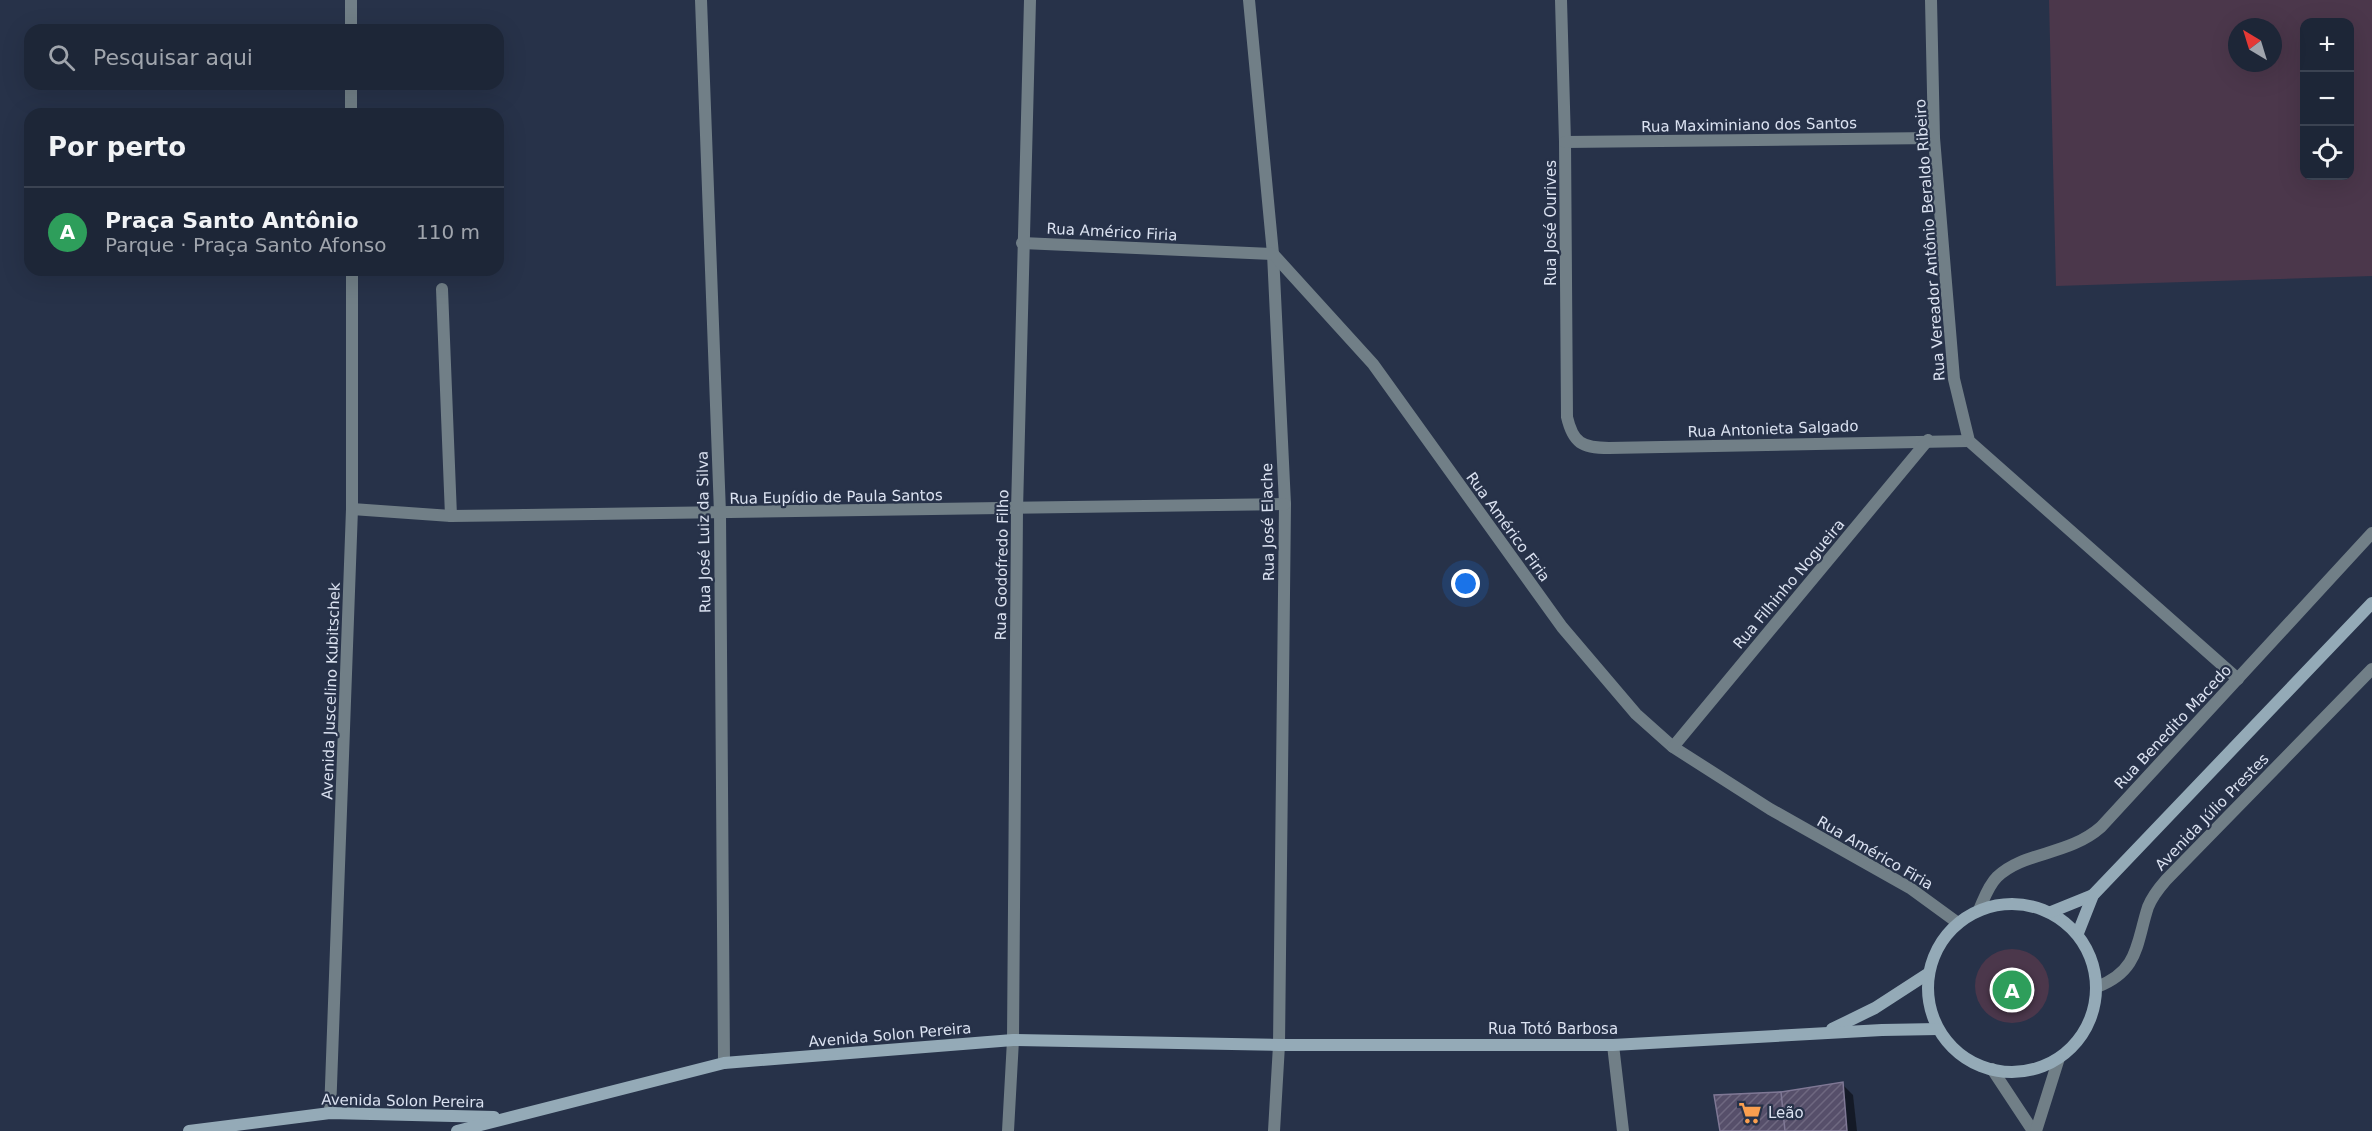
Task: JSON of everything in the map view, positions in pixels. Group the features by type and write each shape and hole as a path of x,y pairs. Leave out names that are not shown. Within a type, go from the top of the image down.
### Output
{"main road":[{"name":"Avenida Júlio Prestes","path":"2078,933 2093,895 2372,603"},
{"name":"Avenida Júlio Prestes","path":"2051,912 2093,895"},
{"path":"2011,903 2032,905 2051,912 2078,933 2095,969 2097,987 2095,1004 2086,1028 2075,1043 2059,1058 2025,1071 1992,1070 1966,1059 1950,1046 1938,1029 1928,994 1929,973 1936,951 1958,923 1979,910 2011,903"},
{"name":"Rua Totó Barbosa","path":"1826,1033 1875,1008 1929,973"},
{"name":"Rua Totó Barbosa","path":"1279,1045 1613,1045 1938,1029"},
{"name":"Avenida Solon Pereira","path":"458,1131 724,1063 1012,1040 1279,1045"},
{"name":"Avenida Solon Pereira","path":"189,1131 330,1113 510,1118"}],"street":[{"path":"351,0 351,24"},
{"name":"Rua José Luiz da Silva","path":"701,0 720,513 724,1063"},
{"name":"Rua Godofredo Filho","path":"1008,1131 1012,1040 1022,243 1030,0"},
{"name":"Rua José Elache","path":"1249,0 1273,254 1285,504 1279,1045 1274,1131"},
{"name":"Rua José Ourives","path":"1561,0 1565,142 1567,417 1570,432 1579,443"},
{"name":"Rua Vereador Antônio Beraldo Ribeiro","path":"1931,0 1934,138 1954,379 1969,441"},
{"path":"351,90 351,108"},
{"name":"Rua Maximiniano dos Santos","path":"1565,142 1934,138"},
{"name":"Rua Américo Firia","path":"1022,243 1273,254 1373,364 1568,635 1636,714 1673,747 1770,809 1910,888 1958,923"},
{"name":"Avenida Juscelino Kubitschek","path":"330,1113 352,509 352,276"},
{"path":"442,289 451,516"},
{"name":"Rua Filhinho Nogueira","path":"1673,747 1928,440"},
{"path":"1969,441 2238,679"},
{"name":"Rua Antonieta Salgado","path":"1579,443 1594,448 1609,448 1969,441"},
{"name":"Rua Eupídio de Paula Santos","path":"352,509 451,516 1017,510 1285,504"},
{"name":"Rua Benedito Macedo","path":"1979,910 1990,886 2003,872 2023,862 2077,844 2093,834 2372,533"},
{"name":"Avenida Júlio Prestes","path":"2097,987 2114,979 2129,965 2137,949 2151,901 2166,880 2372,669"},
{"path":"1613,1045 1623,1131"},
{"path":"2035,1131 2059,1058"},
{"path":"1992,1070 2035,1131"}],"shaded area":[{"path":"2049,0 2372,0 2372,276 2056,286"},
{"path":"2012,949 2033,955 2043,965 2049,986 2043,1007 2033,1017 2012,1023 1991,1017 1981,1007 1975,986 1981,965 1991,955"}],"building":[{"path":"1843,1082 1847,1131 1783,1131 1775,1093"},
{"name":"Leão","path":"1781,1092 1785,1131 1720,1131 1714,1095"}],"place":[{"name":"Praça Santo Antônio","path":"2012,990"},
{"name":"Leão","path":"1750,1113"}]}
